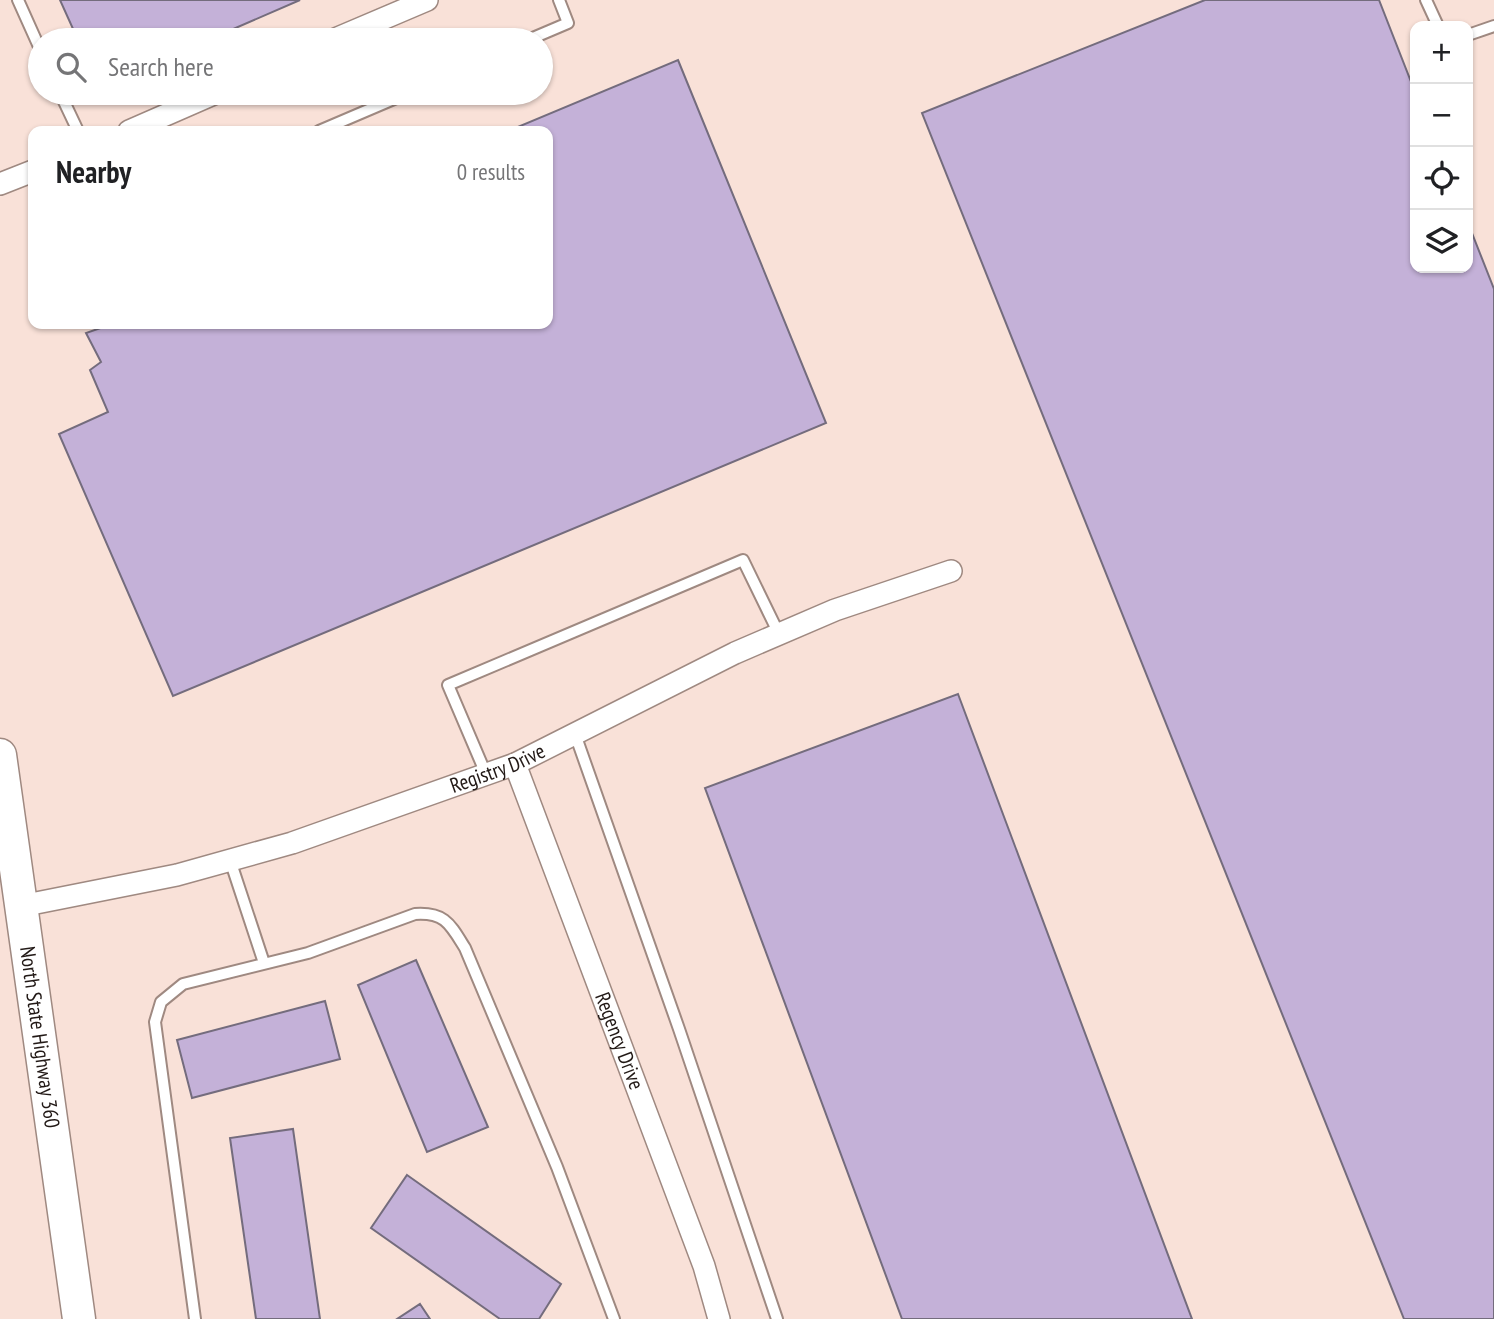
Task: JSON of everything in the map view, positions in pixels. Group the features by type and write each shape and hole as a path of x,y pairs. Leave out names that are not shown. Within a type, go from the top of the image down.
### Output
{"main road":[{"name":"North State Highway 360","path":"0,755 79,1319"}],"street":[{"path":"361,28 427,0"},
{"path":"160,125 195,105"},
{"path":"0,184 28,173"},
{"name":"Registry Drive","path":"21,906 177,876 292,843 515,764 779,634 835,610 951,571"},
{"name":"Regency Drive","path":"515,764 704,1266 719,1319"}],"lane":[{"path":"18,0 31,28"},
{"path":"553,29 568,23 559,0"},
{"path":"1426,0 1436,21"},
{"path":"1473,33 1494,26"},
{"path":"66,105 76,126"},
{"path":"332,126 380,105"},
{"path":"486,774 448,685 743,560 779,634"},
{"path":"575,734 777,1319"},
{"path":"230,860 264,963"},
{"path":"195,1319 155,1023 161,1002 183,984 308,953 415,914 434,913 450,925 465,948 557,1167 614,1319"}],"building":[{"path":"60,0 300,0 236,28 73,28"},
{"path":"1205,0 1379,0 1410,79 1410,273 1473,273 1473,236 1494,289 1494,1319 1404,1319 922,113"},
{"path":"678,60 826,423 173,696 59,434 108,412 90,370 101,362 86,333 98,329 553,329 553,126 520,126"},
{"path":"958,694 1192,1319 902,1319 705,788"},
{"path":"416,960 488,1127 427,1152 358,985"},
{"path":"325,1001 340,1059 192,1098 177,1040"},
{"path":"293,1129 320,1319 256,1319 230,1138"},
{"path":"407,1175 561,1284 539,1319 500,1319 371,1228"},
{"path":"420,1304 430,1319 397,1319"}]}
